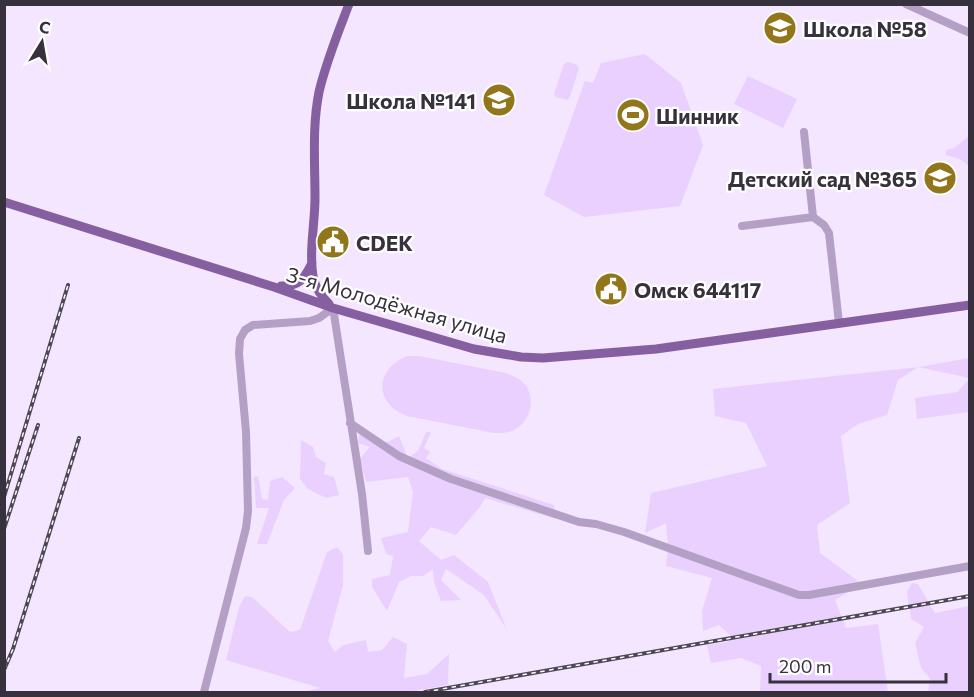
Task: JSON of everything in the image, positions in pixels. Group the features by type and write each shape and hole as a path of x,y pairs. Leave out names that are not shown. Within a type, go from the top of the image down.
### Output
{"main road":[{"path":"333,308 318,291 312,263 315,199 314,134 318,99 330,54 349,4"},
{"name":"3-я Молодёжная улица","path":"4,202 274,287 333,308 474,349 520,357 543,358 656,349 969,305"},
{"path":"274,287 290,286 301,282 312,263"}],"street":[{"path":"906,4 969,33"},
{"path":"804,132 813,217"},
{"path":"742,226 813,217 824,225 829,233 839,323"},
{"path":"204,693 247,520 246,432 239,354 240,339 245,330 253,325 310,321 319,318 333,308 362,494 368,551"},
{"path":"350,423 399,456 451,479 579,522 624,532 799,595 969,566"}],"shaded area":[{"name":"Шинник","path":"645,54 681,83 703,145 680,206 584,217 544,195 585,81 593,83 601,63"},
{"path":"568,62 579,68 567,100 556,97 554,94 564,64"},
{"path":"748,76 797,99 783,128 734,104"},
{"path":"969,136 969,166 960,159 946,155 946,150 954,148"},
{"path":"407,356 419,356 506,373 514,377 529,391 531,403 526,419 514,430 494,433 407,416 388,403 382,386 388,369"},
{"path":"969,358 969,378 918,367"},
{"path":"918,367 898,380 887,415 858,424 841,436 850,503 817,525 820,553 862,584 835,600 846,628 878,624 888,692 760,692 761,666 741,658 711,663 707,645 728,642 732,637 719,625 703,631 702,611 712,578 666,566 668,547 666,523 645,533 651,493 767,466 746,423 715,416 713,389"},
{"path":"969,379 969,412 917,419 915,398 957,392"},
{"path":"361,426 382,445 399,436 408,458 418,451 426,432 431,432 424,448 430,452 426,458 442,469 554,505 556,519 485,498 456,535 431,527 419,541 441,560 454,555 488,582 507,630 484,595 446,569 441,580 461,600 441,601 434,582 433,569 423,576 411,576 399,582 387,611 372,587 372,579 390,575 393,556 386,554 381,538 408,532 413,492 408,477 366,482 360,458 370,447 358,443"},
{"path":"301,440 313,447 316,457 326,463 324,474 334,477 339,495 326,498 308,489 300,479"},
{"path":"258,476 262,499 268,500 270,481 282,477 295,488 284,500 267,544 257,544 269,508 256,508 254,477"},
{"path":"337,547 343,554 343,585 328,641 335,652 343,645 366,640 368,652 382,650 393,637 407,644 404,678 427,674 449,654 448,685 408,692 302,692 320,688 226,660 239,607 245,596 252,597 290,632 300,630 327,552"},
{"path":"912,583 918,584 935,613 969,606 969,692 928,692 930,678 921,668 915,643 924,627 911,619 907,592"}],"railway":[{"path":"4,497 68,285"},
{"path":"4,529 38,425"},
{"path":"4,670 13,649 79,438"},
{"path":"425,692 970,596"}],"place":[{"name":"Школа №58","path":"780,28"},
{"name":"Школа №141","path":"499,100"},
{"name":"Шинник","path":"633,115"},
{"name":"Детский сад №365","path":"940,178"},
{"name":"CDEK","path":"333,242"},
{"name":"Омск 644117","path":"611,289"}]}
